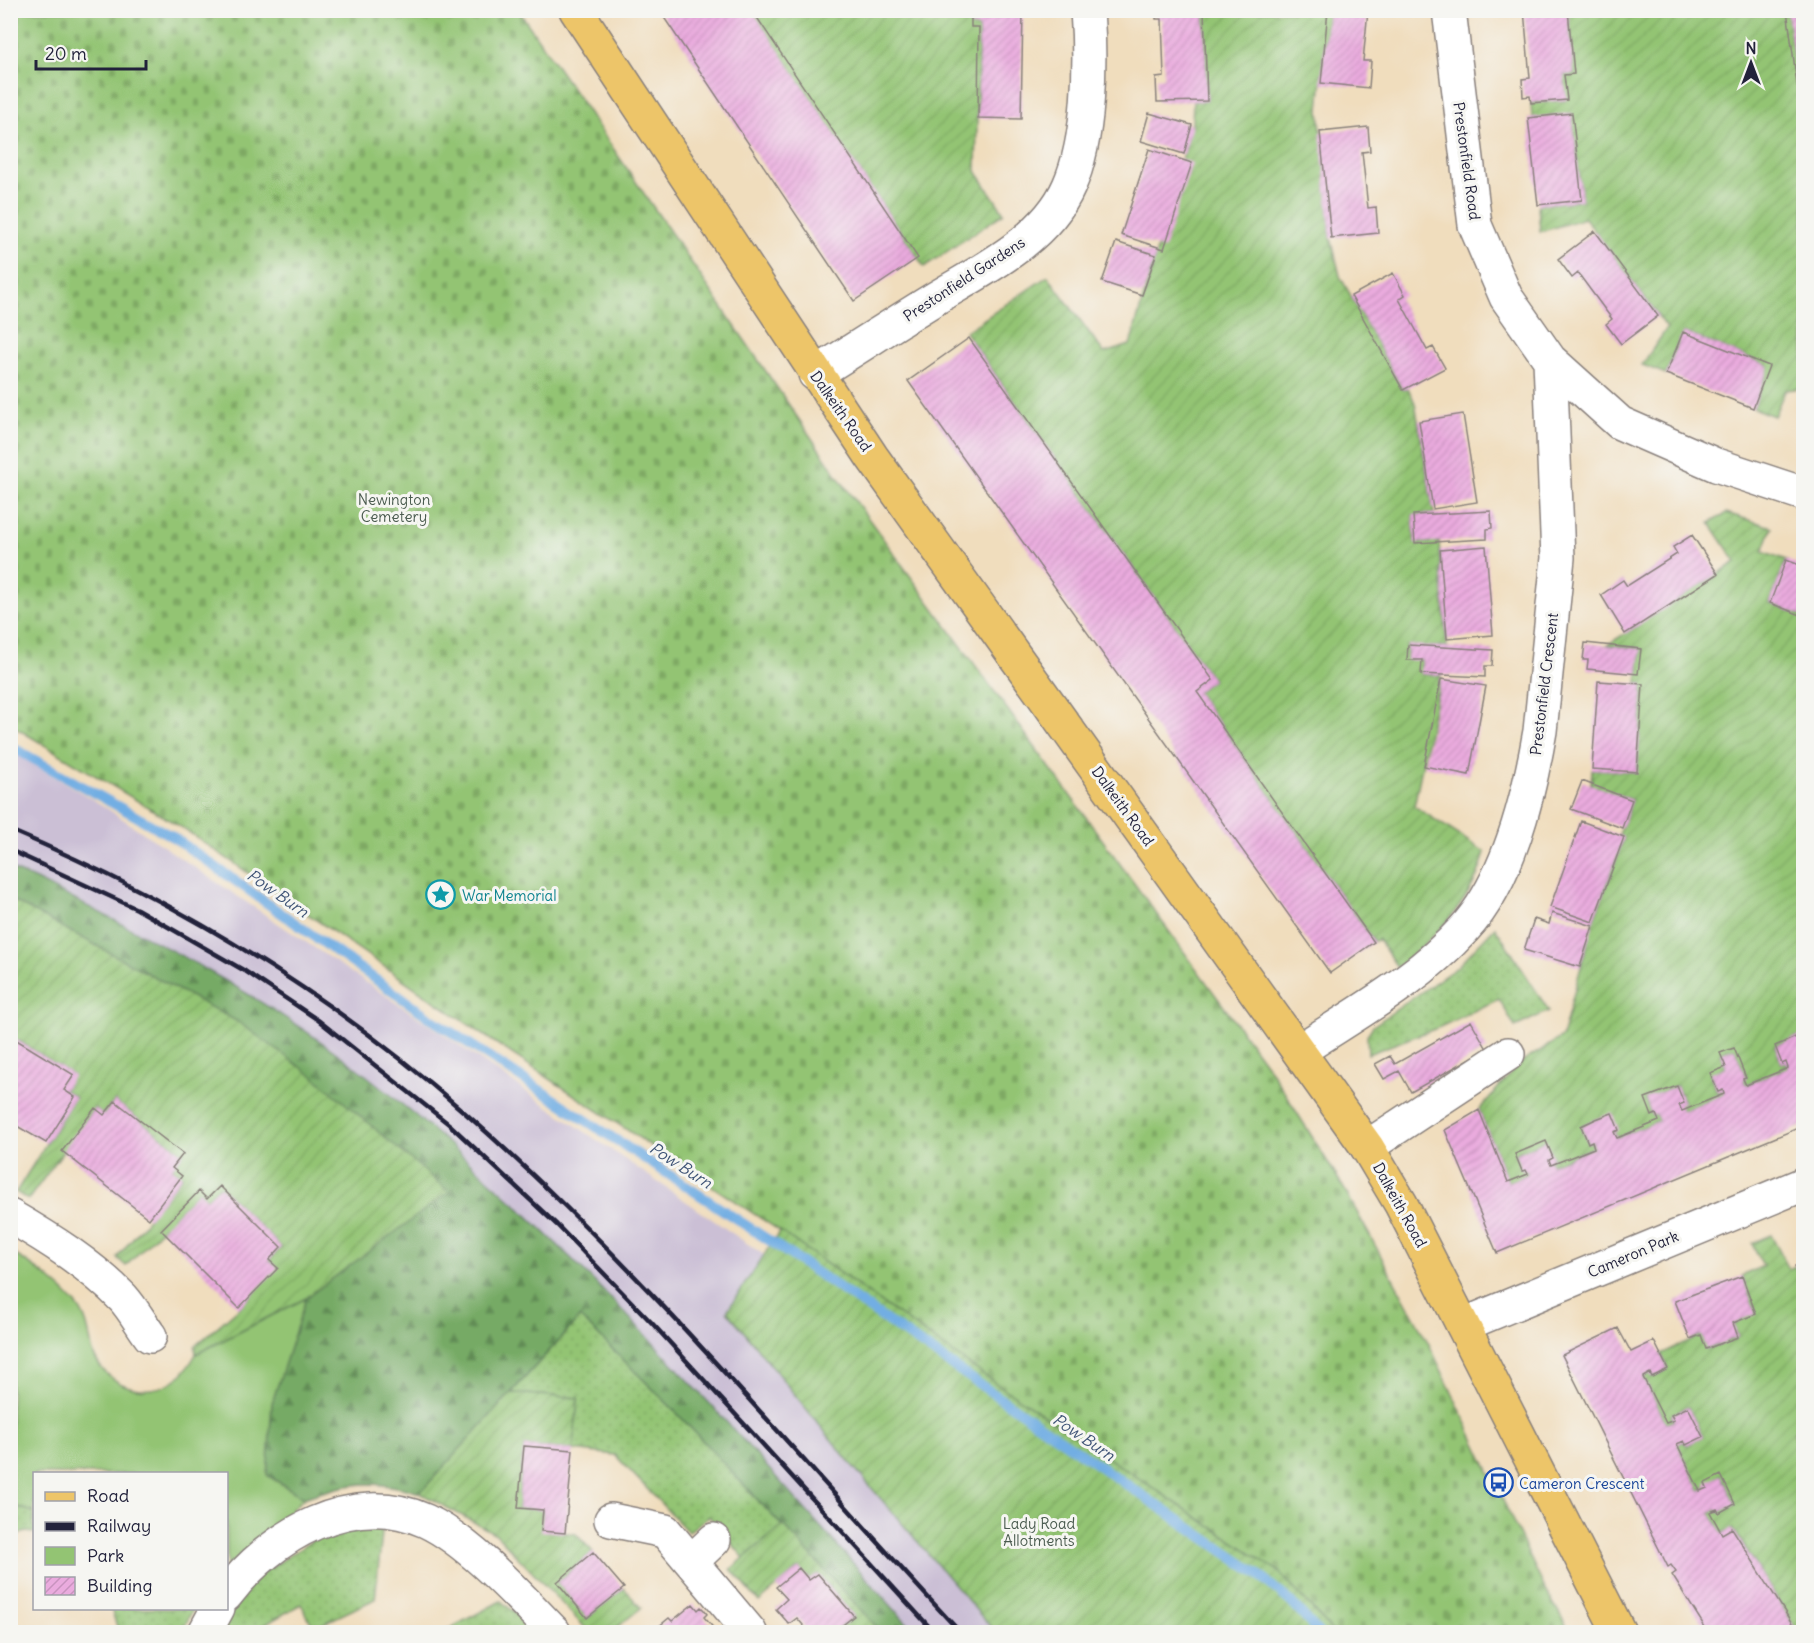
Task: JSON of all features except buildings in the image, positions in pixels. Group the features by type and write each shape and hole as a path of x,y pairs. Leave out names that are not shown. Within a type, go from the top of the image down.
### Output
{"main road":[{"name":"Dalkeith Road","path":"576,10 815,374 1367,1147 1401,1204 1619,1632"}],"street":[{"name":"Prestonfield Gardens","path":"815,374 1009,252 1045,222 1059,205 1078,160 1082,138 1090,50 1087,10"},
{"name":"Prestonfield Road","path":"1449,10 1475,225 1506,297 1550,360 1620,423 1716,465 1785,490 1803,494"},
{"name":"Prestonfield Crescent","path":"1299,1051 1417,973 1465,929 1486,900 1511,842 1536,758 1558,558 1550,360"},
{"path":"1367,1147 1508,1054"},
{"name":"Cameron Park","path":"1463,1325 1803,1184"},
{"path":"10,1216 46,1236 90,1269 123,1299 150,1336"},
{"path":"228,1593 258,1560 300,1529 320,1520 347,1514 370,1510 395,1512 425,1521 447,1533 522,1599 554,1632"},
{"path":"611,1520 665,1531 703,1551 750,1632"},
{"path":"205,1632 217,1610"}],"shaded area":[{"path":"10,751 102,805 425,1022 764,1255 727,1311 851,1464 995,1632 881,1632 673,1409 593,1329 11,899"}],"green space":[{"name":"Newington Cemetery","path":"10,11 519,11 841,481 1273,1074 1342,1185 1429,1344 1544,1587 1570,1632 1333,1632 1278,1571 991,1380 780,1231 491,1040 181,827 11,725"},
{"path":"752,11 971,11 971,27 979,27 976,171 1004,213 924,267"},
{"path":"1204,11 1328,11 1319,110 1331,238 1340,276 1403,390 1408,388 1415,403 1434,514 1413,515 1415,543 1439,542 1447,647 1407,646 1407,659 1422,660 1421,674 1441,675 1414,806 1485,852 1472,887 1451,917 1426,943 1397,967 1378,939 1374,942 1197,692 1213,680 965,332 1048,276 1104,353 1130,345 1192,125 1193,101 1207,101"},
{"path":"1568,11 1787,11 1801,111 1804,111 1804,388 1785,390 1774,416 1753,408 1769,366 1683,332 1666,374 1642,365 1667,328 1585,218 1540,232 1538,205 1582,200 1572,114 1532,118 1531,103 1566,100 1564,75 1574,74"},
{"path":"1726,513 1772,527 1763,551 1786,560 1770,603 1804,616 1804,1034 1775,1046 1782,1064 1786,1062 1788,1068 1746,1085 1743,1079 1746,1077 1734,1048 1720,1053 1726,1067 1710,1074 1717,1092 1723,1090 1724,1094 1682,1111 1679,1105 1684,1102 1677,1086 1645,1099 1652,1116 1656,1114 1659,1121 1617,1138 1614,1132 1596,1119 1581,1126 1588,1143 1592,1141 1594,1147 1551,1165 1549,1160 1553,1158 1545,1141 1515,1154 1522,1170 1526,1170 1528,1174 1508,1182 1479,1110 1519,1064 1562,1037 1593,922 1624,838 1619,835 1632,800 1591,785 1592,769 1637,772 1643,684 1637,683 1641,649 1607,645 1736,562 1710,523"},
{"path":"11,869 155,942 233,985 309,1033 424,1122 572,1259 643,1332 915,1632 881,1632 673,1409 580,1317 420,1493 389,1486 362,1484 335,1488 304,1498 267,1475 272,1403 306,1298 324,1193 11,981"},
{"path":"10,899 238,1022 313,1076 449,1192 306,1298 196,1354 195,1346 239,1308 277,1268 269,1260 281,1247 220,1186 207,1199 199,1191 126,1266 117,1258 182,1176 172,1168 183,1154 115,1101 104,1115 95,1108 28,1200 16,1192 75,1097 64,1090 73,1075 11,1036"},
{"path":"1495,927 1549,1011 1515,1027 1499,999 1440,1027 1368,1054 1367,1035 1373,1026 1457,967"},
{"name":"Lady Road Allotments","path":"780,1231 991,1380 1278,1571 1333,1632 995,1632 851,1464 727,1311"},
{"path":"1771,1235 1789,1269 1795,1266 1803,1283 1803,1426 1793,1432 1803,1451 1803,1632 1792,1632 1795,1628 1733,1528 1722,1534 1710,1512 1717,1509 1719,1513 1735,1504 1721,1475 1700,1491 1677,1444 1684,1441 1686,1445 1703,1437 1688,1407 1671,1415 1674,1420 1666,1423 1643,1377 1650,1373 1653,1377 1668,1369 1661,1354 1701,1335 1707,1349 1738,1337 1733,1323 1756,1313 1742,1276 1763,1266 1752,1243"},
{"path":"11,1252 68,1295 82,1313 92,1349 101,1367 115,1380 132,1388 159,1388 172,1382 188,1367 196,1354 306,1298 272,1403 267,1475 304,1498 228,1569 228,1472 33,1472 33,1512 11,1505"},
{"path":"580,1317 673,1409 783,1525 744,1558 709,1516 688,1532 615,1455 573,1450 578,1398 511,1393"},
{"path":"511,1393 578,1398 573,1450 524,1446 518,1508 543,1510 542,1530 576,1534 593,1552 557,1582 587,1618 624,1588 641,1608 611,1632 589,1632 496,1534 420,1493"},
{"path":"11,1505 33,1512 33,1533 26,1532 11,1537"},
{"path":"383,1524 375,1599 314,1628 301,1604 252,1632 215,1632 258,1576 330,1529"},
{"path":"783,1525 881,1632 834,1632 854,1616 818,1574 809,1580 799,1568 759,1602 731,1569"},
{"path":"501,1601 537,1632 443,1632"},
{"path":"112,1610 193,1610 182,1632 119,1632"}],"waterway":[{"name":"Pow Burn","path":"10,746 173,837 436,1022 773,1243 1259,1575 1291,1602 1318,1632"}],"railway":[{"path":"10,830 132,887 249,953 305,989 359,1028 464,1112 595,1235 718,1366 960,1632"},
{"path":"10,850 137,909 245,971 318,1020 450,1125 557,1225 651,1322 934,1632"}],"place":[{"name":"War Memorial","path":"441,895"},
{"name":"Cameron Crescent","path":"1498,1483"}]}
